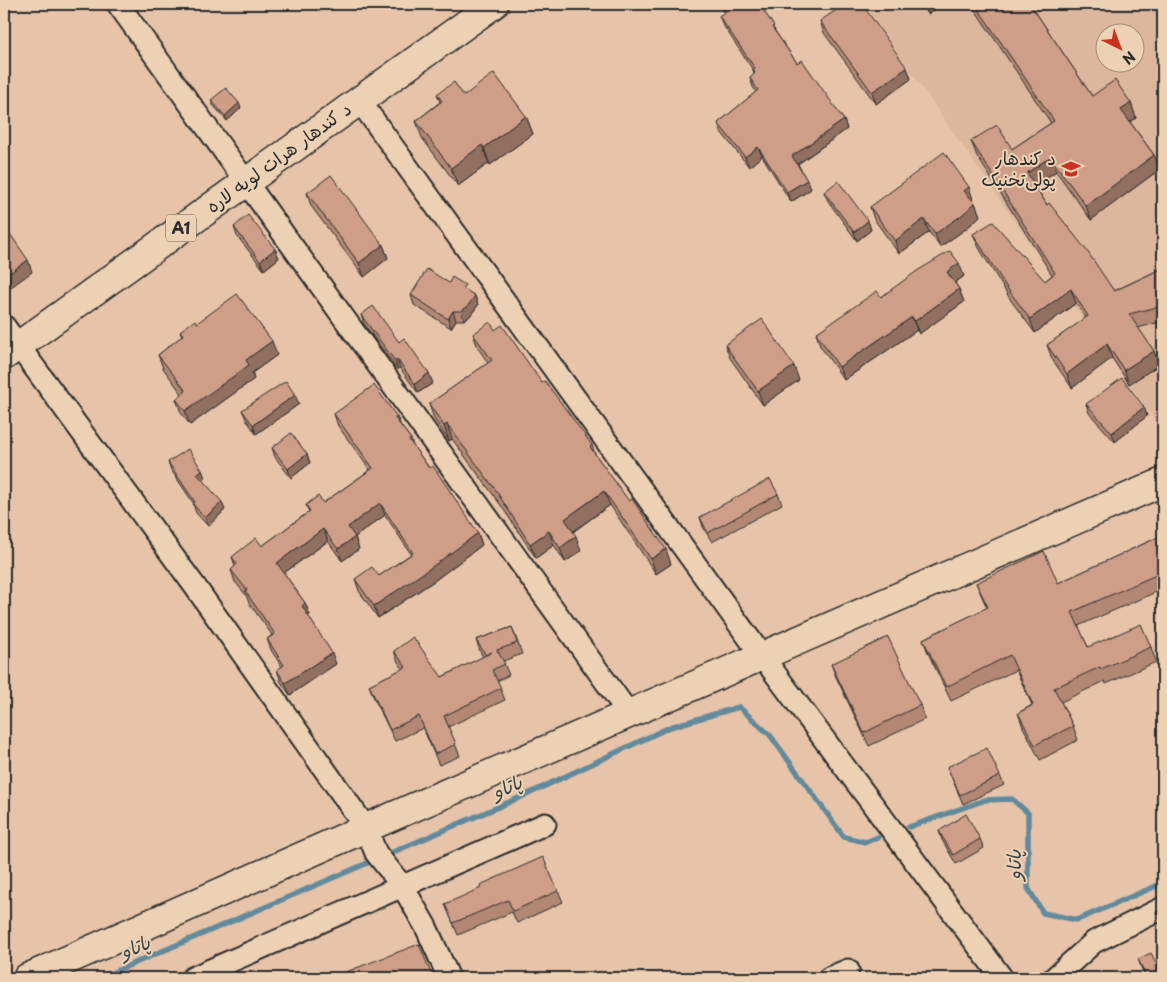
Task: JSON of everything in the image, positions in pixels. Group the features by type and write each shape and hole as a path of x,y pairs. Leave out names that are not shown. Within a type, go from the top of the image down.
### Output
{"main road":[{"name":"د کندهار هرات لویه لاره","path":"9,342 246,182 494,4"},
{"path":"27,978 366,828 1163,482"}],"street":[{"path":"118,4 629,714"},
{"path":"359,100 762,656 1002,978"},
{"path":"9,342 194,585 366,828 376,853 397,880 426,927 449,978"},
{"path":"192,978 397,880 545,824"},
{"path":"1054,978 1094,942 1163,908"}],"shaded area":[{"name":"د کندهار پولی‌تخنیک","path":"864,4 1163,4 1163,432 1073,305"}],"building":[{"path":"720,4 759,4 774,26 772,27 797,63 802,60 844,120 792,156 807,180 787,192 758,147 745,157 718,123 758,90 750,78 755,73 753,70 755,68 719,16 726,11"},
{"path":"845,4 862,4 907,68 872,92 820,21"},
{"path":"975,4 1030,4 1092,96 1115,80 1131,103 1121,110 1154,155 1086,206 1050,157 1027,173 1047,205 1049,203 1087,251 1114,291 1163,268 1163,311 1161,306 1129,314 1154,351 1124,370 1107,344 1067,374 1047,345 1088,316 1071,289 1030,319 1007,288 973,234 993,222 1045,281 1055,273 971,141 997,125 1012,149 1054,121"},
{"path":"494,73 526,116 484,148 482,145 451,168 416,121 442,101 437,94 454,82 464,96"},
{"path":"226,88 239,103 225,116 211,100"},
{"path":"944,152 969,187 964,191 975,203 962,215 935,234 924,219 895,241 870,207"},
{"path":"331,175 383,245 359,263 307,193"},
{"path":"838,181 868,221 854,232 824,192"},
{"path":"248,215 275,249 260,261 234,227"},
{"path":"4,225 28,260 4,277"},
{"path":"950,251 959,263 947,272 959,289 915,321 912,317 839,367 816,333 877,291 881,297 917,271"},
{"path":"427,269 449,283 452,277 465,285 463,288 475,296 467,307 461,311 453,311 448,319 411,295"},
{"path":"237,294 272,341 246,360 249,365 185,411 176,399 186,391 158,355 183,335 180,331 195,320 197,323"},
{"path":"373,306 399,342 404,338 429,373 415,384 397,359 395,361 361,315"},
{"path":"762,319 794,366 758,391 725,345"},
{"path":"490,322 495,330 502,325 542,383 545,381 592,445 590,447 629,501 632,499 666,549 651,559 604,491 565,519 576,536 560,548 549,531 530,544 495,489 447,424 444,426 429,404 492,360 473,334"},
{"path":"1122,378 1144,407 1112,433 1086,404"},
{"path":"286,381 295,395 253,425 242,410"},
{"path":"374,385 411,439 409,440 429,468 433,466 478,533 374,606 355,579 372,567 379,576 413,553 380,503 348,527 355,537 338,549 323,529 277,563 305,603 302,606 332,653 285,683 277,670 284,665 267,639 275,634 245,591 247,590 231,570 237,564 232,557 256,538 262,546 310,511 306,505 318,496 323,503 373,468 334,414"},
{"path":"291,433 307,454 288,469 272,448"},
{"path":"188,449 202,470 197,474 222,502 205,518 193,504 195,502 168,462"},
{"path":"770,479 778,494 708,533 700,517"},
{"path":"1163,535 1163,572 1072,612 1088,647 1141,624 1151,647 1054,688 1073,726 1035,745 1018,713 1033,705 1010,655 946,687 923,639 988,607 976,583 1044,551 1058,583"},
{"path":"512,627 517,643 497,650 505,664 492,670 501,688 444,716 456,744 435,754 419,716 390,730 369,685 406,667 394,651 413,637 442,677 486,655 476,640"},
{"path":"888,637 920,705 864,733 831,664"},
{"path":"987,748 1000,776 960,795 947,767"},
{"path":"966,814 980,839 953,855 939,831"},
{"path":"543,857 558,891 513,911 508,900 453,923 445,904 481,888 480,885"},
{"path":"1163,908 1163,927 1156,912"},
{"path":"419,944 433,978 331,978 351,970"},
{"path":"1151,953 1163,978 1147,978 1138,959"}],"waterway":[{"name":"پاتاو","path":"100,978 528,794 670,727 739,707 770,735 844,837 866,842 878,837"},
{"name":"پاتاو","path":"909,827 985,800 1012,799 1028,813 1028,888 1043,913 1077,920 1163,883"}],"place":[{"name":"د کندهار پولی‌تخنیک","path":"1071,169"}]}
